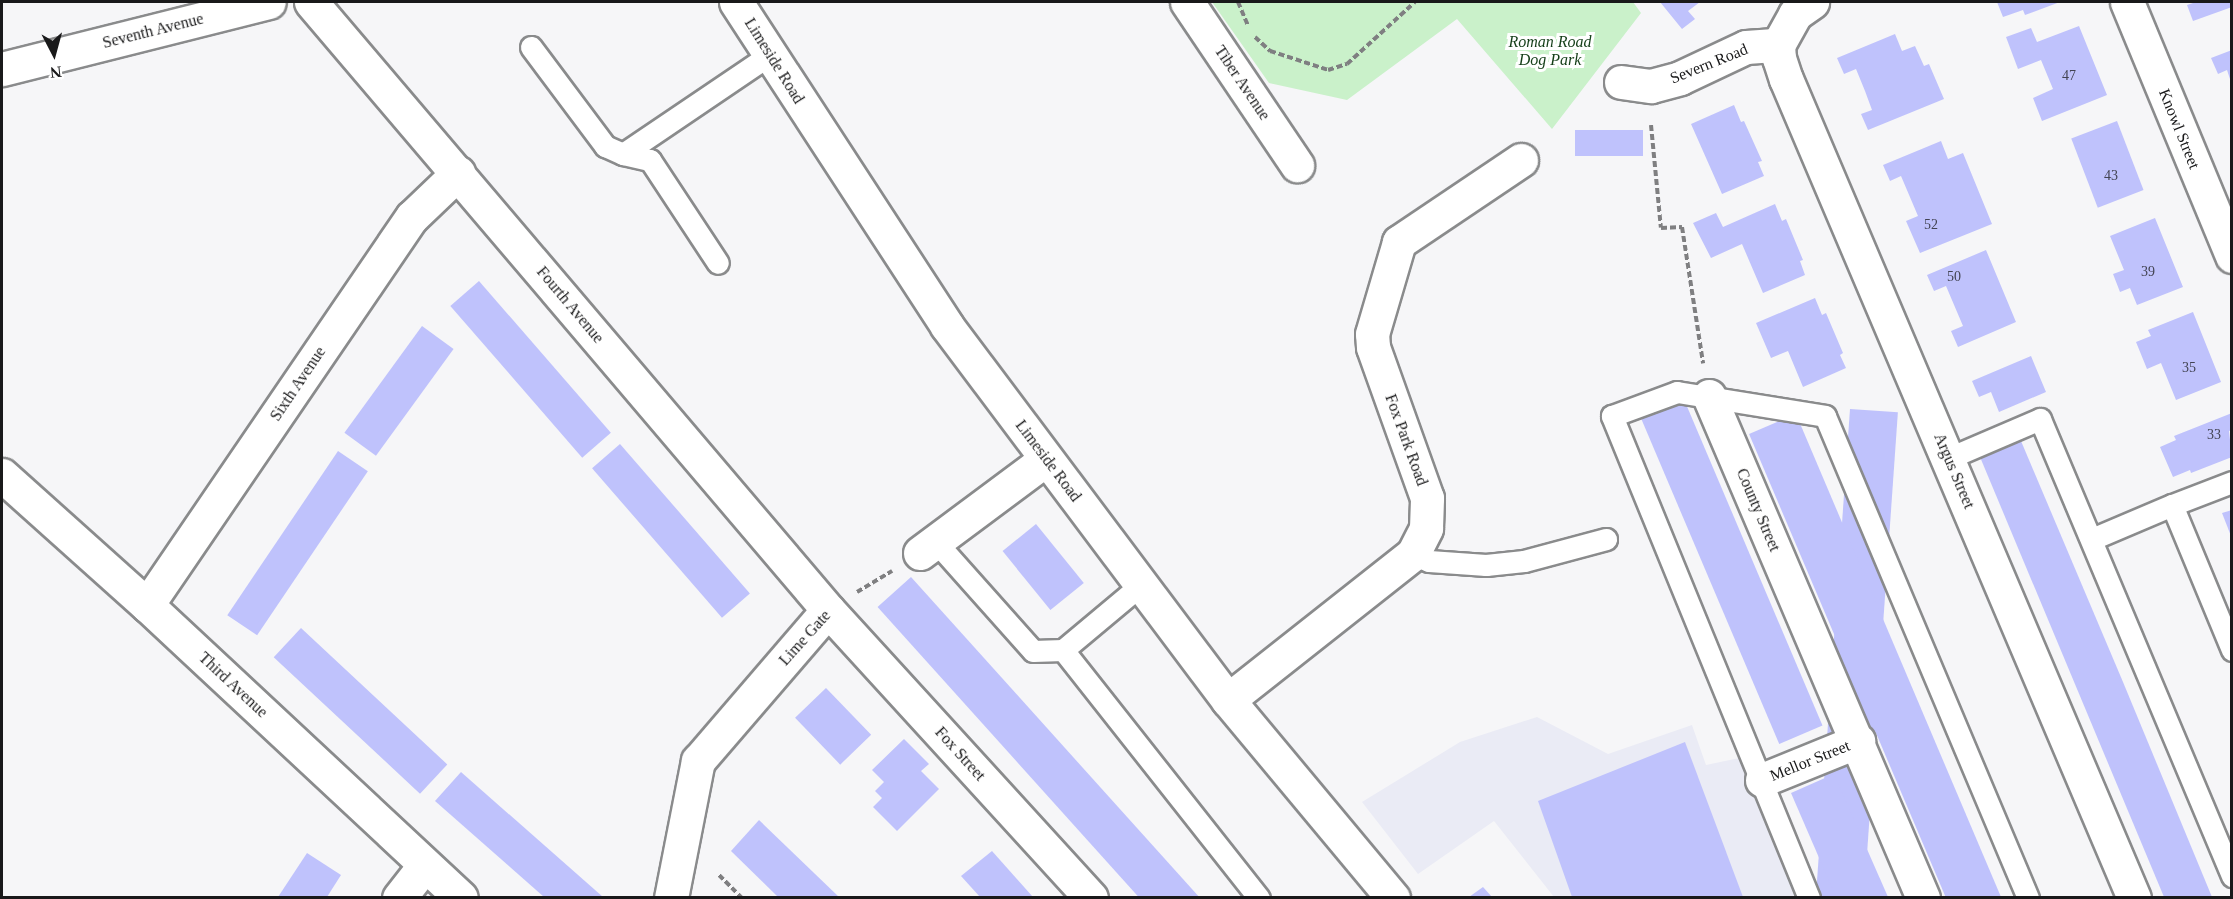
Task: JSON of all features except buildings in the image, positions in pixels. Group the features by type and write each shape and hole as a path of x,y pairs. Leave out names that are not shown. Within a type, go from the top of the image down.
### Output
{"street":[{"name":"Seventh Avenue","path":"2,69 269,2"},
{"name":"Fourth Avenue","path":"311,2 458,172 828,610"},
{"name":"Limeside Road","path":"736,2 947,326 1046,459 1143,583 1228,700 1393,897"},
{"name":"Tiber Avenue","path":"1186,2 1297,165"},
{"path":"1778,45 1795,14 1812,2"},
{"name":"Knowl Street","path":"2127,2 2232,256"},
{"name":"Severn Road","path":"1621,82 1651,86 1680,78 1746,47 1778,45"},
{"name":"Argus Street","path":"1778,45 1779,58 1786,79 2134,897"},
{"name":"Fox Park Road","path":"1228,700 1413,554 1426,528 1427,498 1372,347 1372,334 1399,242 1521,160"},
{"name":"Sixth Avenue","path":"147,604 412,217 458,172"},
{"name":"County Street","path":"1708,396 1923,897"},
{"path":"928,547 1046,459"},
{"name":"Third Avenue","path":"2,476 147,604 424,866 461,897"},
{"name":"Lime Gate","path":"671,897 698,761 828,610"},
{"name":"Fox Street","path":"828,610 1091,897"},
{"name":"Mellor Street","path":"1762,780 1858,741"},
{"path":"399,897 424,866"}],"lane":[{"path":"531,47 604,146 623,154 650,160 718,263"},
{"path":"623,154 769,55"},
{"path":"1809,897 1612,416 1677,392 1825,416 2028,897"},
{"path":"1949,458 2040,419 2232,876"},
{"path":"2092,539 2232,482"},
{"path":"2172,505 2232,650"},
{"path":"1413,554 1429,561 1486,565 1524,561 1606,539"},
{"path":"928,547 1033,651 1063,650 1143,583"},
{"path":"1063,650 1259,897"}],"path":[{"path":"1238,2 1251,33 1270,51 1328,70 1347,64 1415,2"},
{"path":"1651,124 1661,228 1682,227 1708,396"},
{"name":"Lime Gate","path":"828,610 928,547"},
{"path":"719,875 742,897"}],"shaded area":[{"path":"1537,717 1608,754 1692,725 1706,765 1744,757 1801,897 1554,897 1494,821 1418,874 1362,802 1460,742"}],"green space":[{"name":"Roman Road Dog Park","path":"1212,2 1633,2 1641,13 1552,129 1457,19 1347,100 1269,83"}]}
